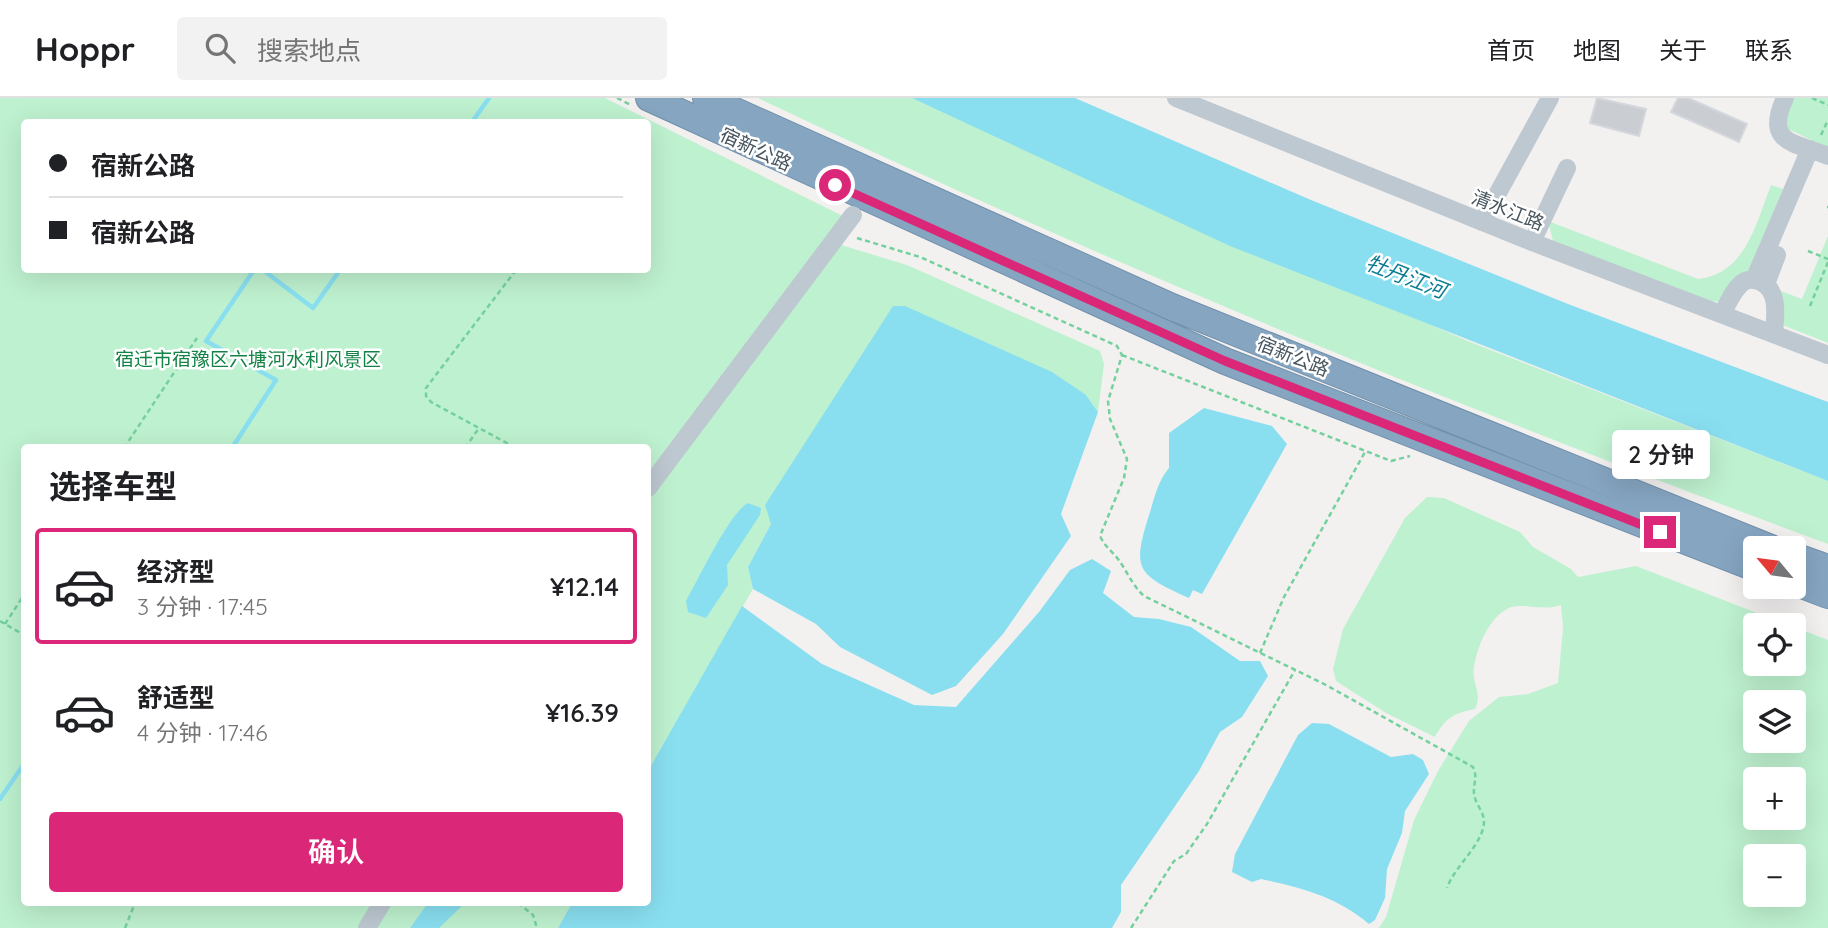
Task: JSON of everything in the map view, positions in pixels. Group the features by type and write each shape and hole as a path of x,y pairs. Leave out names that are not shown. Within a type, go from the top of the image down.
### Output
{"highway":[{"name":"宿新公路","path":"649,98 1225,361 1743,563"},
{"name":"宿新公路","path":"706,98 1172,307 1743,537"},
{"path":"1806,561 1828,569"},
{"path":"1806,587 1828,595"}],"street":[{"name":"清水江路","path":"1176,98 1532,242 1828,355"},
{"path":"1482,222 1550,98"},
{"path":"1760,282 1820,153 1785,139 1779,133 1776,117 1785,98"},
{"path":"1532,242 1567,168"},
{"path":"651,484 853,215"},
{"path":"1721,314 1737,288 1746,281 1760,282 1775,301 1774,334"},
{"path":"367,928 380,906"}],"path":[{"path":"1812,98 1828,105"},
{"path":"840,233 920,257 1117,346 1122,355 1365,452 1391,461 1401,460 1419,450"},
{"path":"1808,251 1828,261 1810,306"},
{"path":"508,444 431,402 426,396 426,388 514,273"},
{"path":"127,444 197,338"},
{"path":"1122,355 1108,401 1110,419 1127,460 1100,536 1104,546 1119,560 1134,587 1144,596 1295,670 1473,767 1476,775 1475,799 1484,820 1471,853 1452,874 1447,888"},
{"path":"468,444 478,428"},
{"path":"1260,653 1284,597 1365,452"},
{"path":"5,624 21,600"},
{"path":"0,621 21,633"},
{"path":"1131,928 1174,861 1186,854 1207,824 1295,670"},
{"path":"125,928 134,906"},
{"path":"522,906 533,915 537,928"}],"green space":[{"name":"宿迁市宿豫区六塘河水利风景区","path":"0,98 605,98 647,119 21,119 21,273 651,273 651,121 857,223 841,245 907,265 1100,351 1104,364 1098,412 1086,395 771,524 748,567 753,589 651,766 651,444 21,444 21,906 570,906 558,928 0,928"},
{"path":"758,98 912,98 1470,342 1828,481 1828,544 1557,441 1288,333 1021,219"},
{"path":"1792,98 1828,98 1828,148 1784,127"},
{"path":"1771,185 1783,189 1748,273 1721,302 1711,301 1553,241 1548,221 1698,279 1728,268 1738,257 1754,230"},
{"path":"1828,236 1828,343 1780,324 1778,290 1802,299"},
{"path":"1427,497 1444,498 1520,532 1533,547 1571,569 1578,577 1636,566 1757,613 1743,613 1743,676 1806,676 1806,632 1828,640 1828,928 1379,928 1386,917 1414,820 1438,771 1469,721 1499,697 1528,694 1558,683 1563,628 1561,605 1547,608 1514,606 1496,618 1485,633 1476,659 1474,673 1478,698 1475,709 1451,717 1435,737 1386,713 1336,681 1333,669 1343,629 1405,518"}],"water":[{"name":"牡丹江河","path":"912,98 1075,98 1311,200 1568,304 1828,402 1828,481 1230,246"},
{"path":"893,306 905,306 1052,372 1086,395 1098,412 1061,514 1071,536 1003,634 956,686 932,695 840,647 816,624 753,589 748,567 771,524 765,505"},
{"path":"1204,408 1272,426 1287,444 1202,594 1193,590 1189,598 1148,575 1140,558 1144,531 1157,489 1169,468 1169,433"},
{"path":"748,503 761,508 760,515 727,565 728,585 706,618 688,612 686,601 715,548 732,519"},
{"path":"1092,559 1111,571 1103,593 1134,617 1159,619 1191,627 1240,661 1260,661 1268,676 1242,717 1220,732 1199,771 1121,885 1121,912 1112,928 558,928 570,906 651,906 651,766 742,606 822,664 914,705 956,707 1039,612 1070,570"},
{"path":"1312,723 1329,724 1391,757 1413,754 1423,760 1429,774 1405,811 1402,833 1387,869 1385,898 1375,920 1369,924 1345,907 1318,894 1261,879 1252,882 1232,872 1235,854 1298,735"},
{"path":"426,906 462,906 439,928 410,928"}],"building":[{"path":"1597,98 1646,109 1639,136 1590,123"},
{"path":"1678,98 1688,98 1747,124 1739,142 1671,112"}],"waterway":[{"path":"474,119 489,98"},
{"path":"235,444 276,380 206,341 252,273"},
{"path":"267,273 313,308 338,273"},
{"path":"0,799 21,768"}],"route":[{"path":"835,185 1225,361 1660,532"}]}
